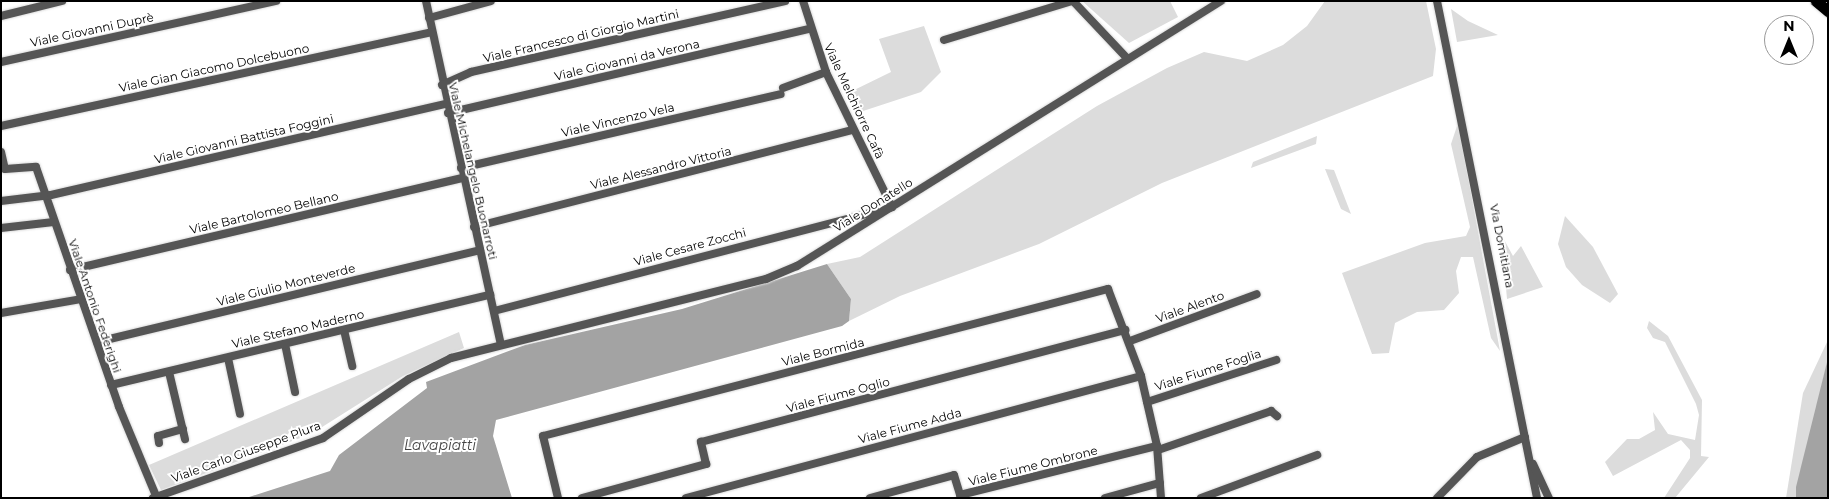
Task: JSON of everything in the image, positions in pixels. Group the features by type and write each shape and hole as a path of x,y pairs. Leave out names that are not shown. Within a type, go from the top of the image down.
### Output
{"highway":[{"path":"1816,1 1828,11"}],"street":[{"path":"1,16 62,1"},
{"name":"Viale Giovanni Duprè","path":"1,62 276,1"},
{"name":"Viale Michelangelo Buonarroti","path":"426,1 446,104 501,344"},
{"path":"429,18 491,1"},
{"name":"Viale Francesco di Giorgio Martini","path":"442,85 471,72 785,1"},
{"name":"Viale Melchiorre Cafà","path":"803,1 810,29 826,72 892,207"},
{"path":"944,40 1072,1 1126,57"},
{"name":"Viale Donatello","path":"501,344 766,278 797,266 1126,57 1221,1"},
{"name":"Via Domitiana","path":"1437,1 1537,498"},
{"name":"Viale Giovanni da Verona","path":"448,113 810,29"},
{"name":"Viale Gian Giacomo Dolcebuono","path":"1,126 432,32"},
{"name":"Viale Vincenzo Vela","path":"461,168 782,90 826,72"},
{"name":"Viale Giovanni Battista Foggini","path":"1,200 46,196 446,104"},
{"name":"Viale Alessandro Vittoria","path":"474,227 853,130"},
{"name":"Viale Antonio Federighi","path":"1,152 4,169 36,167 111,385 155,497"},
{"name":"Viale Bartolomeo Bellano","path":"70,270 463,178"},
{"name":"Viale Cesare Zocchi","path":"494,311 892,207"},
{"path":"1,228 54,222"},
{"name":"Viale Giulio Monteverde","path":"97,342 480,250"},
{"name":"Viale Bormida","path":"558,498 542,436 1108,289 1125,330"},
{"name":"Viale Alento","path":"1130,341 1257,294"},
{"name":"Viale Stefano Maderno","path":"111,385 490,295"},
{"path":"1,313 81,299"},
{"path":"344,330 352,366"},
{"path":"1125,330 1141,376 1157,448 1160,498"},
{"name":"Viale Fiume Oglio","path":"582,498 706,464 701,442 1125,330"},
{"path":"285,344 295,392"},
{"name":"Viale Carlo Giuseppe Plura","path":"155,497 323,438 409,380 451,358 501,344"},
{"path":"228,358 240,414"},
{"name":"Viale Fiume Foglia","path":"1147,402 1276,360"},
{"path":"168,372 185,438"},
{"name":"Viale Fiume Adda","path":"686,498 1141,376"},
{"path":"1157,448 1271,411 1278,416"},
{"path":"159,443 158,436 183,429"},
{"path":"1437,498 1477,457 1525,437"},
{"name":"Viale Fiume Ombrone","path":"870,498 954,475 960,496 1157,448"},
{"path":"1528,453 1549,498"},
{"path":"1201,498 1317,455"},
{"path":"1104,498 1160,483"}],"shaded area":[{"path":"1082,1 1170,1 1178,17 1129,43"},
{"path":"1325,1 1426,1 1436,49 1433,76 1162,183 1039,244 900,296 849,321 851,299 827,264 860,257 1097,106 1167,68 1204,52 1247,61 1283,45 1307,26"},
{"path":"1451,9 1468,21 1498,35 1457,42"},
{"path":"924,26 941,72 921,92 857,113 846,94 891,72 879,39"},
{"path":"1458,123 1500,351 1491,338 1473,257 1461,257 1456,271 1459,293 1444,310 1417,312 1395,323 1389,353 1372,354 1342,273 1425,243 1466,236 1470,227 1451,144"},
{"path":"1317,136 1316,144 1251,168 1253,162"},
{"path":"1325,169 1334,170 1351,214 1341,209"},
{"path":"1565,216 1593,247 1618,294 1610,303 1582,285 1566,267 1558,244"},
{"path":"1501,234 1513,256 1521,246 1543,287 1507,299"},
{"path":"1649,321 1668,336 1702,400 1701,456 1709,457 1675,498 1664,498 1690,458 1690,450 1681,440 1613,476 1605,462 1627,439 1639,439 1655,430 1653,412 1668,434 1695,440 1699,415 1696,404 1665,342 1653,338 1647,328"},
{"path":"459,332 464,348 403,376 311,434 161,490 149,465"},
{"path":"1828,340 1828,358 1796,498 1786,498 1803,393"}],"water":[{"name":"Lavapiatti","path":"827,264 851,299 849,321 842,326 496,420 493,436 512,498 246,498 330,471 339,455 427,388 426,382 525,345 682,309"},
{"path":"1828,358 1828,498 1796,498 1796,487"}]}
